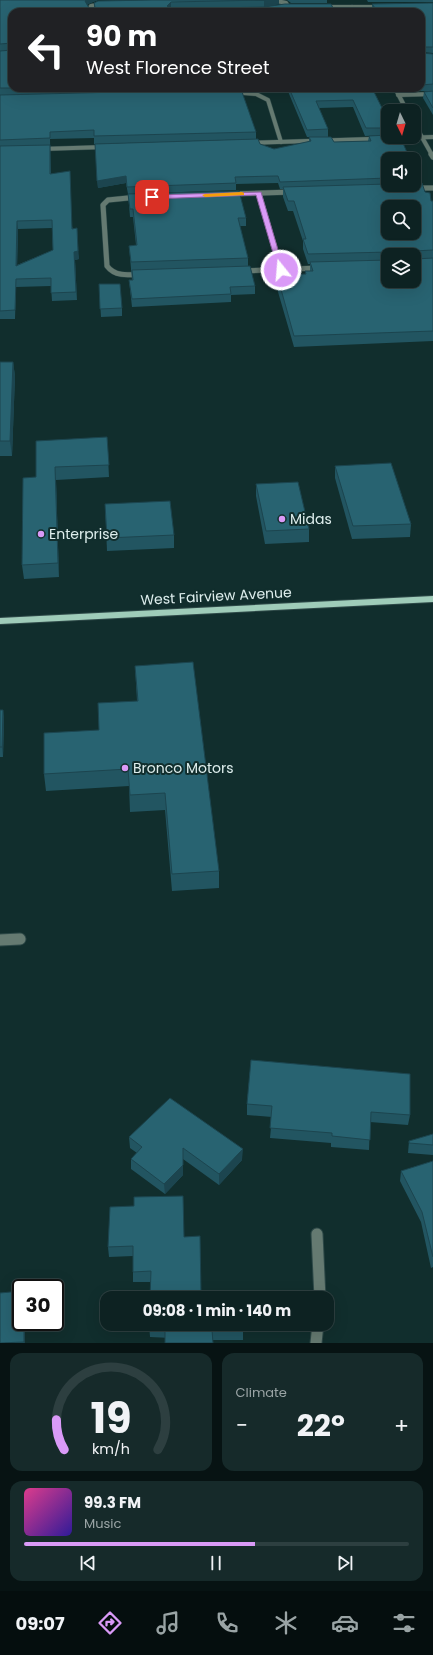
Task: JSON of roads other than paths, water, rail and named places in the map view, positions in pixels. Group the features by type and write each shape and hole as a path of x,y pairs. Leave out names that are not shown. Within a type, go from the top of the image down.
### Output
{"main road":[{"name":"West Fairview Avenue","path":"0,621 433,599"}],"street":[{"path":"273,0 286,3 288,6 284,7"},
{"path":"347,0 352,7"},
{"path":"89,8 93,5 106,4"},
{"path":"313,7 386,6"},
{"path":"279,8 290,7"},
{"path":"227,92 256,94 268,100 281,142"},
{"path":"396,92 403,104"},
{"path":"398,95 433,94"},
{"path":"243,143 433,137"},
{"path":"422,138 433,158"},
{"path":"32,149 110,147"},
{"path":"421,188 433,188"},
{"path":"220,195 298,192"},
{"path":"259,194 281,270"},
{"path":"144,197 108,200 103,205 107,266 112,272 130,275 145,274"},
{"path":"233,271 327,268"},
{"path":"0,940 20,939"},
{"path":"317,1234 320,1291"},
{"path":"316,1343 317,1331"}],"place":[{"name":"Midas","path":"282,519"},
{"name":"Enterprise","path":"41,534"},
{"name":"Bronco Motors","path":"125,768"}]}
